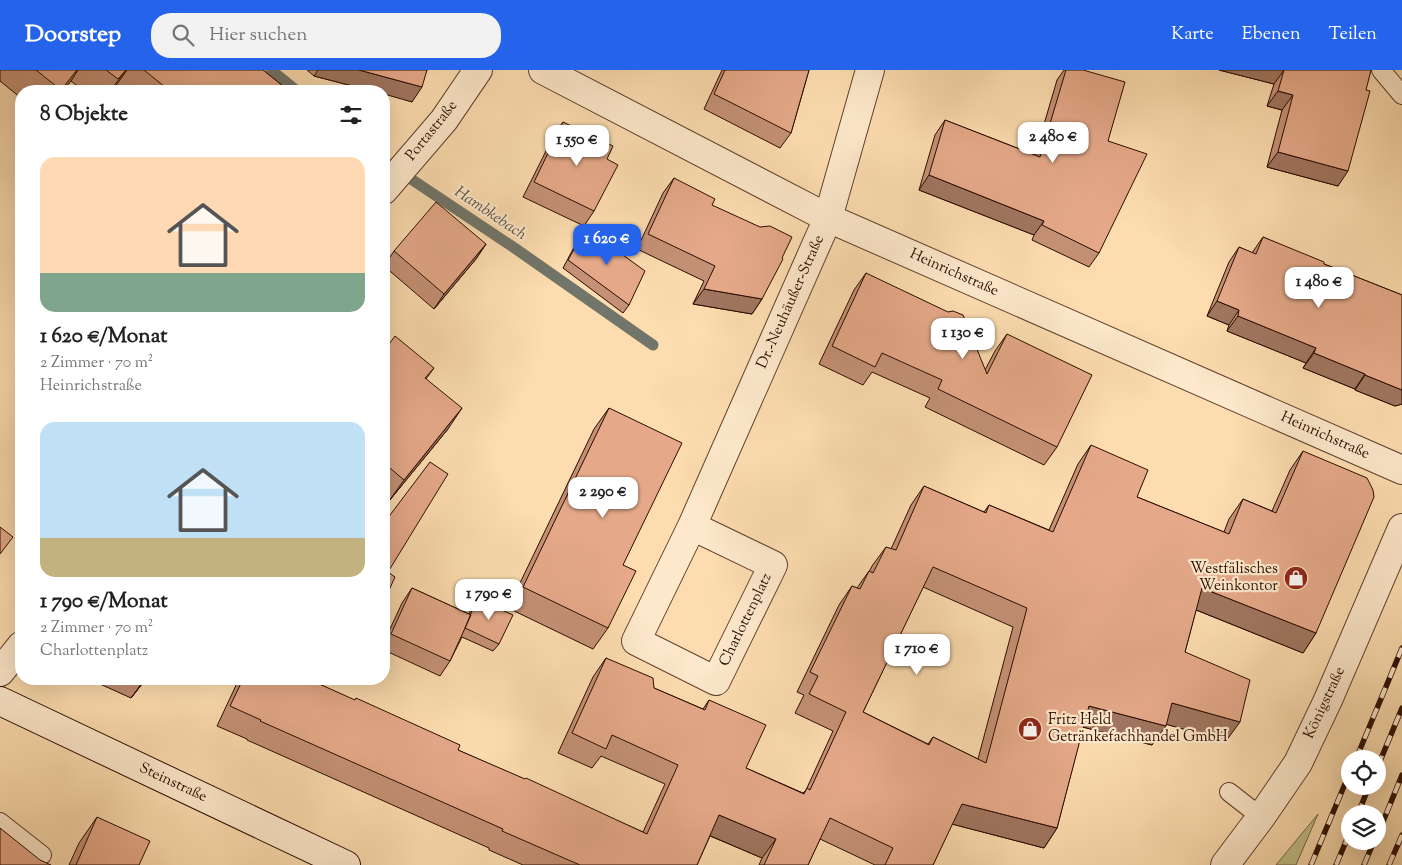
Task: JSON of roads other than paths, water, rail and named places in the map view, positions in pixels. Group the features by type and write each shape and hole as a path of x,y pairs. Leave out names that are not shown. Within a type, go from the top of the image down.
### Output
{"street":[{"name":"Portastraße","path":"390,183 444,120 478,70"},
{"name":"Heinrichstraße","path":"543,70 828,218 1402,470"},
{"name":"Dr.-Neuhäußer-Straße","path":"692,526 828,218 870,70"},
{"name":"Charlottenplatz","path":"692,526 773,566 716,681 636,642 692,526"},
{"name":"Königstraße","path":"1225,865 1298,763 1328,700 1402,528"},
{"path":"0,672 15,653"},
{"name":"Steinstraße","path":"0,701 346,865"}],"lane":[{"path":"1381,70 1402,95"},
{"path":"1229,792 1261,817"},
{"path":"0,822 42,855"}],"waterway":[{"name":"Hambkebach","path":"271,70 290,85"},
{"name":"Hambkebach","path":"390,165 516,249 653,345"}],"railway":[{"path":"1360,750 1402,648"},
{"path":"1385,750 1402,708"},
{"path":"1386,814 1402,775"},
{"path":"1311,865 1341,793"},
{"path":"1362,805 1365,795"},
{"path":"1389,865 1402,835"},
{"path":"1336,865 1342,850"},
{"path":"1364,865 1370,850"}],"place":[{"name":"Westfälisches Weinkontor","path":"1296,578"},
{"name":"Fritz Held Getränkefachhandel GmbH","path":"1030,729"}]}
